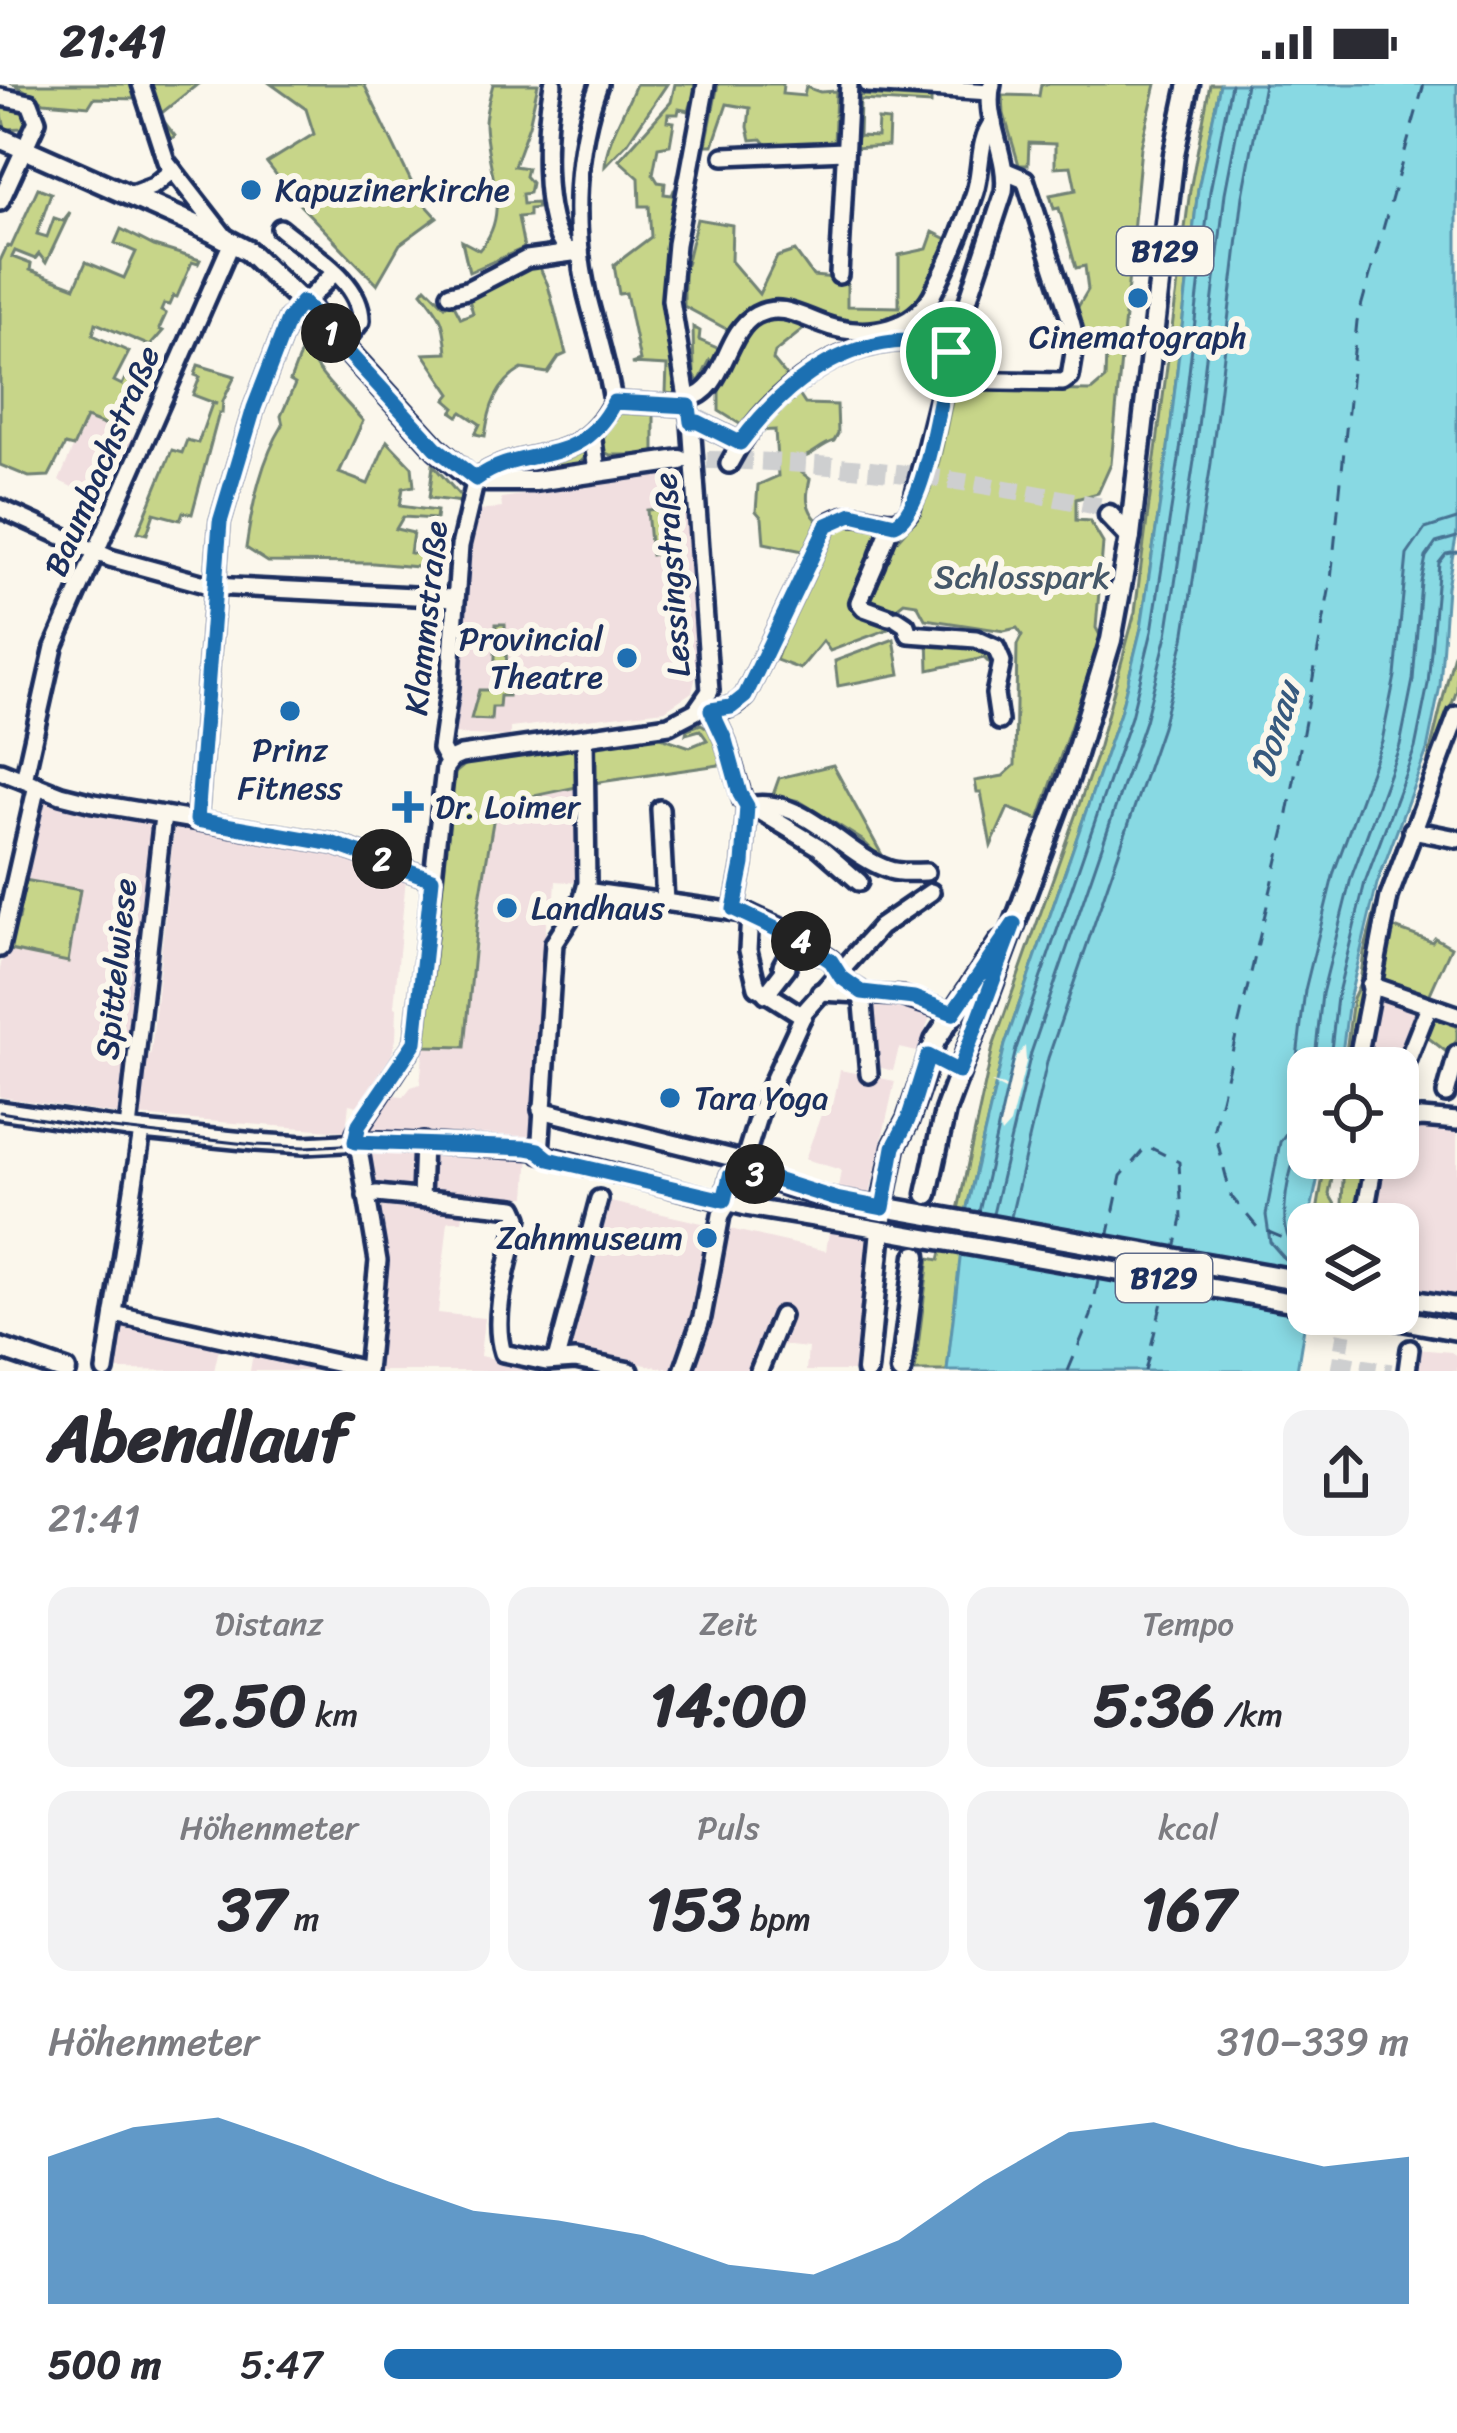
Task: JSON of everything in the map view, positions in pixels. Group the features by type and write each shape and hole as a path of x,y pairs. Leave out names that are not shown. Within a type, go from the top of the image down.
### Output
{"main road":[{"name":"B129","path":"926,1194 945,1111 1090,716 1111,640 1130,537 1174,154 1189,84"},
{"path":"0,138 224,237 255,257 436,448 476,479 535,481 680,460"},
{"path":"1130,537 1108,512 1133,513"},
{"name":"B129","path":"867,1371 883,1208 894,1147 908,1120 928,1056 1014,924"},
{"name":"B129","path":"928,1056 988,994"},
{"path":"928,1056 959,1072"},
{"name":"B129","path":"883,1208 1287,1278"},
{"name":"B129","path":"881,1228 1287,1300"},
{"path":"902,1371 916,1256"},
{"path":"1419,1302 1457,1308"},
{"path":"1419,1323 1457,1330"},
{"path":"0,1348 66,1371"}],"street":[{"path":"142,84 164,157 224,237"},
{"path":"553,84 546,127 548,184 560,242 563,249 576,252"},
{"path":"476,479 500,465 567,449 592,434 614,402 576,252 581,148 599,84"},
{"name":"Lessingstraße","path":"706,84 672,271 671,300 690,409 711,677 707,707"},
{"path":"838,275 849,84"},
{"path":"445,756 585,740 669,725 707,707 731,707 745,696 827,525 852,514 892,523 904,520 911,509 951,352 995,225 1006,170 993,122 991,88 868,84"},
{"path":"0,97 23,99 34,107 38,121 0,202"},
{"path":"690,409 740,328 760,313 786,310 846,330 878,330 915,317 933,291 970,205 985,137 993,122"},
{"path":"724,156 844,151"},
{"path":"129,195 146,190 173,170"},
{"path":"944,380 1069,380 1076,341 1072,321 1025,179 1006,170"},
{"path":"280,228 352,292 361,313 357,329 342,346"},
{"name":"Baumbachstraße","path":"0,948 50,659 224,237"},
{"path":"450,294 527,259 576,252"},
{"path":"197,820 220,522 247,430 288,320 334,273"},
{"path":"729,464 740,443 780,396 823,365 903,341 951,352"},
{"path":"614,402 690,409"},
{"path":"690,409 698,422 740,443"},
{"path":"592,434 597,471"},
{"name":"Klammstraße","path":"355,1142 359,1124 415,1042 445,756 460,546 476,479"},
{"path":"0,508 96,551 212,586 455,598"},
{"path":"892,523 859,602 906,625 909,634 976,639 996,648 1002,662 995,694 999,721"},
{"path":"707,707 725,740 747,806 819,847 859,882"},
{"path":"1360,1047 1390,894 1457,716"},
{"path":"538,1150 554,943 585,891 585,740"},
{"path":"0,771 77,799 334,844 432,879"},
{"path":"747,806 768,803 792,810 885,869 926,872"},
{"path":"747,806 742,912 751,973 766,994 803,1016"},
{"path":"660,808 670,903"},
{"name":"Spittelwiese","path":"105,1371 135,1130 163,816"},
{"path":"1412,830 1457,839"},
{"path":"585,891 742,912 797,938 831,961 838,974 862,992 869,1074"},
{"path":"747,1171 747,1152 761,1107 803,1016 880,927 931,892"},
{"path":"766,994 787,967 782,965 797,938"},
{"path":"1370,986 1457,1015"},
{"path":"820,992 914,998 953,1013"},
{"path":"1413,1047 1429,1006"},
{"path":"1446,1094 1457,1054"},
{"path":"0,1110 135,1130 305,1145 423,1142 538,1150 549,1159 726,1201 881,1228"},
{"path":"541,1110 737,1159 747,1171 836,1199 883,1208"},
{"path":"1419,1118 1457,1120"},
{"path":"114,1310 367,1371 379,1261 355,1142"},
{"path":"422,1198 423,1142"},
{"path":"683,1371 702,1317 730,1176 747,1171"},
{"path":"366,1196 517,1210 501,1307 500,1347 508,1356 630,1371"},
{"path":"564,1364 599,1199"},
{"path":"759,1371 775,1355 781,1316"},
{"path":"1407,1371 1410,1349"}],"shaded area":[{"path":"86,417 137,439 110,504 59,481"},
{"path":"688,472 698,668 692,692 665,710 510,728 510,737 451,734 465,543 471,543 478,511 502,508 501,498"},
{"path":"574,789 580,797 582,883 556,881 555,898 548,898 531,1140 369,1133 391,1095 404,1096 420,1084 424,1046 465,1046 492,809 500,801"},
{"path":"36,797 152,821 121,1115 0,1097 0,969"},
{"path":"174,827 353,852 406,877 394,1007 396,1039 387,1072 371,1087 362,1107 349,1104 346,1131 135,1116 139,1078 151,1052"},
{"path":"1374,994 1423,1009 1407,1047 1365,1047"},
{"path":"867,998 933,1009 917,1052 899,1048 893,1071 871,1065 875,1048 871,1047"},
{"path":"840,1070 895,1081 869,1198 837,1193 841,1170 805,1159 825,1104 833,1105"},
{"path":"1430,1125 1457,1130 1457,1296 1419,1289 1419,1203 1378,1203 1382,1179 1419,1179 1419,1130"},
{"path":"369,1148 419,1150 417,1190 371,1183"},
{"path":"427,1150 529,1154 526,1197 475,1199 425,1192"},
{"path":"383,1200 464,1210 462,1221 448,1221 438,1313 484,1318 480,1356 559,1371 376,1371 387,1262 376,1205"},
{"path":"602,1200 715,1226 687,1348 675,1370 563,1350"},
{"path":"830,1226 870,1234 855,1371 806,1371 808,1348 781,1345 783,1322 748,1371 690,1371 704,1325 709,1326 716,1309 705,1307 721,1227 826,1251"},
{"path":"122,1320 220,1344 214,1371 113,1370"},
{"path":"254,1348 352,1371 250,1371"},
{"path":"1416,1349 1451,1352 1457,1356 1457,1371 1412,1371"}],"green space":[{"path":"14,84 133,84 137,99 94,98 89,106 44,102"},
{"path":"147,84 198,84 159,115 175,136 166,142"},
{"path":"271,84 364,84 418,196 437,217 400,244 377,284 300,205 267,163 314,134 306,109"},
{"path":"493,84 538,84 514,166 527,168 525,176 531,183 529,193 522,194 523,204 536,203 537,208 529,209 529,216 518,217 524,248 469,272 462,241 479,250 495,220 485,122"},
{"path":"636,84 667,84 628,142 605,166 613,136"},
{"path":"675,84 697,84 689,111 668,114 667,121 674,122 670,145 658,147 653,174 665,183 664,194 678,190 666,267 678,387 673,394 666,393 667,366 631,364 640,361 626,293 619,294 614,265 651,237 649,206 640,206 639,178 619,160 671,102"},
{"path":"718,84 783,84 782,94 804,96 806,87 836,91 834,144 772,151 762,139 751,140 750,108 727,104 713,145 706,145"},
{"name":"Schlosspark","path":"1041,84 1156,84 1141,147 1111,464 1098,493 1076,499 1076,520 1090,521 1103,543 1096,628 1101,637 1039,820 1008,808 991,846 975,781 1003,776 1015,765 1017,645 1022,635 1017,628 1004,631 925,619 917,604 904,602 890,613 891,628 830,651 823,641 800,669 776,660 820,545 840,521 875,524 882,530 885,556 916,517 937,467 955,389 1091,391 1105,379 1106,353 1099,342 1080,338 1075,312 1088,290 1085,266 1076,268 1059,208 1054,209 1050,195 1076,190 1071,166 1055,167 1055,144 1029,143 1028,165 1019,165 1004,114 1003,95 1039,96"},
{"path":"1210,84 1220,84 1198,189 1167,457 1141,628 1120,713 1005,1045 965,1216 958,1210 993,1047 1096,757 1135,612 1190,190"},
{"path":"857,95 931,99 931,104 860,100 859,136 877,137 878,120 889,121 888,146 852,148"},
{"path":"0,105 24,107 29,115 23,128 5,129"},
{"path":"38,188 51,193 37,234 47,237 54,218 63,221 70,212 46,263 39,254 35,259 15,251 12,257 31,264 30,270 75,287 86,262 124,278 136,252 115,243 121,229 154,246 200,260 192,262 177,297 164,304 161,311 166,314 159,329 163,331 150,346 96,323 93,335 129,352 114,381 122,385 131,365 138,368 131,384 136,387 135,399 120,431 86,418 73,447 65,445 49,476 29,477 0,465 0,261"},
{"path":"697,219 732,225 731,261 759,294 777,257 795,251 813,276 847,279 847,306 899,307 899,255 927,249 933,232 951,241 927,294 904,314 885,322 843,322 755,307 730,331 684,306 684,273"},
{"path":"538,264 566,354 548,373 522,369 513,375 495,398 485,436 475,434 480,424 462,412 458,416 452,412 455,408 446,400 451,394 424,354 447,353 441,320 422,292 426,287 445,306 451,299 461,318 473,313 467,293"},
{"path":"767,313 811,323 775,352 773,360 791,382 748,429 719,411 719,386 714,382 738,339 743,340"},
{"path":"693,327 700,331 699,340 724,351 718,363 710,360 699,382 694,375"},
{"path":"303,347 363,421 339,473 368,484 387,441 412,467 414,486 403,488 400,506 437,511 436,519 403,517 396,529 413,533 410,553 429,555 430,548 439,549 438,556 430,556 429,568 268,562 246,548 259,481 283,425 281,416 295,384 290,381"},
{"path":"198,365 235,376 219,413 192,514 183,512 180,520 154,513 147,534 138,532 172,450 182,453 187,440 198,443 212,404 217,404 193,395 200,377 195,375"},
{"path":"794,387 805,404 837,405 834,441 797,459 801,472 810,479 808,502 818,521 803,551 764,543 762,518 756,511 758,485 778,476 775,430 752,431"},
{"path":"621,412 654,413 654,455 603,451 599,434"},
{"path":"585,442 589,453 579,464 506,473 555,459"},
{"path":"433,465 461,497 462,502 429,498"},
{"path":"672,499 674,551 651,555 647,510 668,508"},
{"path":"496,624 505,624 508,696 500,696 499,707 492,707 491,720 471,719 479,690 494,690"},
{"path":"928,637 977,643 993,651 998,672 984,658 929,670"},
{"path":"894,639 900,674 838,686 835,661"},
{"path":"1457,641 1457,690 1402,844 1356,1047 1347,1047 1353,998 1381,888 1426,768"},
{"path":"701,724 714,732 726,764 600,782 496,804 478,911 465,1047 424,1046 449,778 480,760 658,736 690,747 707,740 700,730 686,734 687,729"},
{"path":"833,765 888,866 862,840 799,801 773,795 779,778"},
{"path":"19,879 80,890 68,962 5,949 11,918 19,919 20,913 12,911"},
{"path":"1389,926 1451,947 1428,998 1378,978"},
{"path":"1432,1012 1457,1018 1457,1040 1448,1053 1422,1033"},
{"path":"1322,1179 1332,1179 1329,1194 1334,1203 1318,1203"},
{"path":"1343,1179 1360,1179 1356,1203 1342,1203"},
{"path":"962,1248 947,1371 915,1371 929,1258 939,1260 941,1252"}],"water":[{"name":"Donau","path":"1220,84 1457,84 1457,532 1447,587 1440,686 1427,750 1377,884 1343,1047 1287,1047 1287,1179 1318,1179 1312,1203 1287,1203 1287,1335 1303,1335 1297,1371 947,1371 965,1216 1005,1045 1120,713 1141,628 1167,457 1198,189"}],"pier":[{"path":"1025,1046 1026,1062 1010,1124 1001,1134 998,1123 1007,1091 989,1082 1007,1087"},
{"path":"961,1209 1287,1265 1287,1312 955,1254"}],"ferry route":[{"path":"1287,1237 1257,1227 1231,1196 1214,1128 1285,830 1331,580 1357,321 1424,84"},
{"path":"1108,1238 1121,1176 1147,1146 1179,1162 1182,1219 1174,1253"},
{"path":"1068,1371 1091,1316 1099,1276"},
{"path":"1145,1371 1166,1286"}],"tunnel":[{"path":"680,460 895,473 1108,508"},
{"path":"1338,1371 1344,1335"},
{"path":"1339,1362 1391,1371"}],"tram line":[{"path":"0,1112 255,1145 379,1143 527,1150 705,1190 1287,1291"},
{"path":"1419,1310 1457,1316"}],"place":[{"name":"Kapuzinerkirche","path":"251,190"},
{"name":"Cinematograph","path":"1138,298"},
{"name":"Provincial Theatre","path":"627,658"},
{"name":"Prinz Fitness","path":"290,711"},
{"name":"Dr. Loimer","path":"408,807"},
{"name":"Landhaus","path":"507,908"},
{"name":"Tara Yoga","path":"670,1098"},
{"name":"Zahnmuseum","path":"707,1238"}],"route":[{"path":"302,302 436,448 476,479 500,465 567,449 592,434 614,402 689,406 691,422 740,443 780,396 823,365 903,341 951,352 908,515 895,524 852,514 827,525 745,696 731,707 711,710 747,806 734,909 779,927 831,961 841,977 862,992 914,998 953,1013 1014,924 959,1072 928,1056 908,1120 894,1147 883,1208 740,1170 726,1182 724,1200 549,1159 527,1148 355,1142 359,1124 415,1042 432,879 334,844 197,820 220,522 254,408 292,312 302,302"}]}
